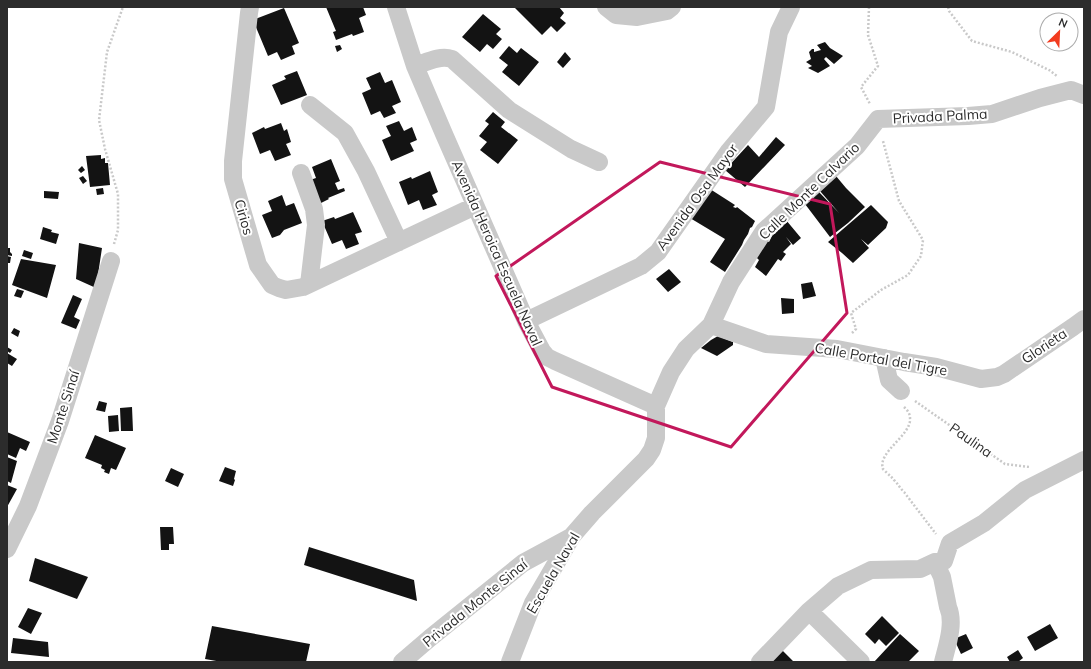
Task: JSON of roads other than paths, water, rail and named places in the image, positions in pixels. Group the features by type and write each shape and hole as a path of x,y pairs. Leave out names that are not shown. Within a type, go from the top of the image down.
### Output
{"street":[{"name":"Cirios","path":"250,7 233,161 233,179 258,265 272,285 286,290 303,287 475,206"},
{"name":"Avenida Heroica Escuela Naval","path":"396,7 415,66 526,321 542,352 555,361 656,406"},
{"path":"606,7 616,15 637,17 667,11 672,7"},
{"name":"Avenida Osa Mayor","path":"526,321 641,266 658,252 729,151 766,107 778,32 791,7"},
{"path":"415,66 440,58 446,57 452,59 509,110 571,149 599,162"},
{"name":"Privada Palma","path":"878,119 992,114 1040,98 1078,92"},
{"path":"310,106 345,133 366,171 399,242"},
{"name":"Calle Monte Calvario","path":"656,406 671,372 686,349 711,325 731,282 764,231 857,146 878,119"},
{"path":"301,173 314,209 316,225 309,284"},
{"name":"Monte Sinaí","path":"7,549 28,506 60,420 110,261"},
{"name":"Glorieta","path":"1004,374 1084,318"},
{"name":"Calle Portal del Tigre","path":"711,325 766,344 837,349 936,367 981,379 997,377 1004,374"},
{"path":"884,358 895,385"},
{"name":"Escuela Naval","path":"510,662 533,603 572,536 592,513 646,459 652,450 656,438 656,406"},
{"path":"760,662 809,611 838,586 872,570 920,569 935,562 944,561 950,543 984,523 1025,490 1084,460"},
{"name":"Privada Monte Sinaí","path":"402,662 523,563 572,536"},
{"path":"935,562 942,577 950,611 950,636 943,662"},
{"path":"809,611 861,662"}]}
